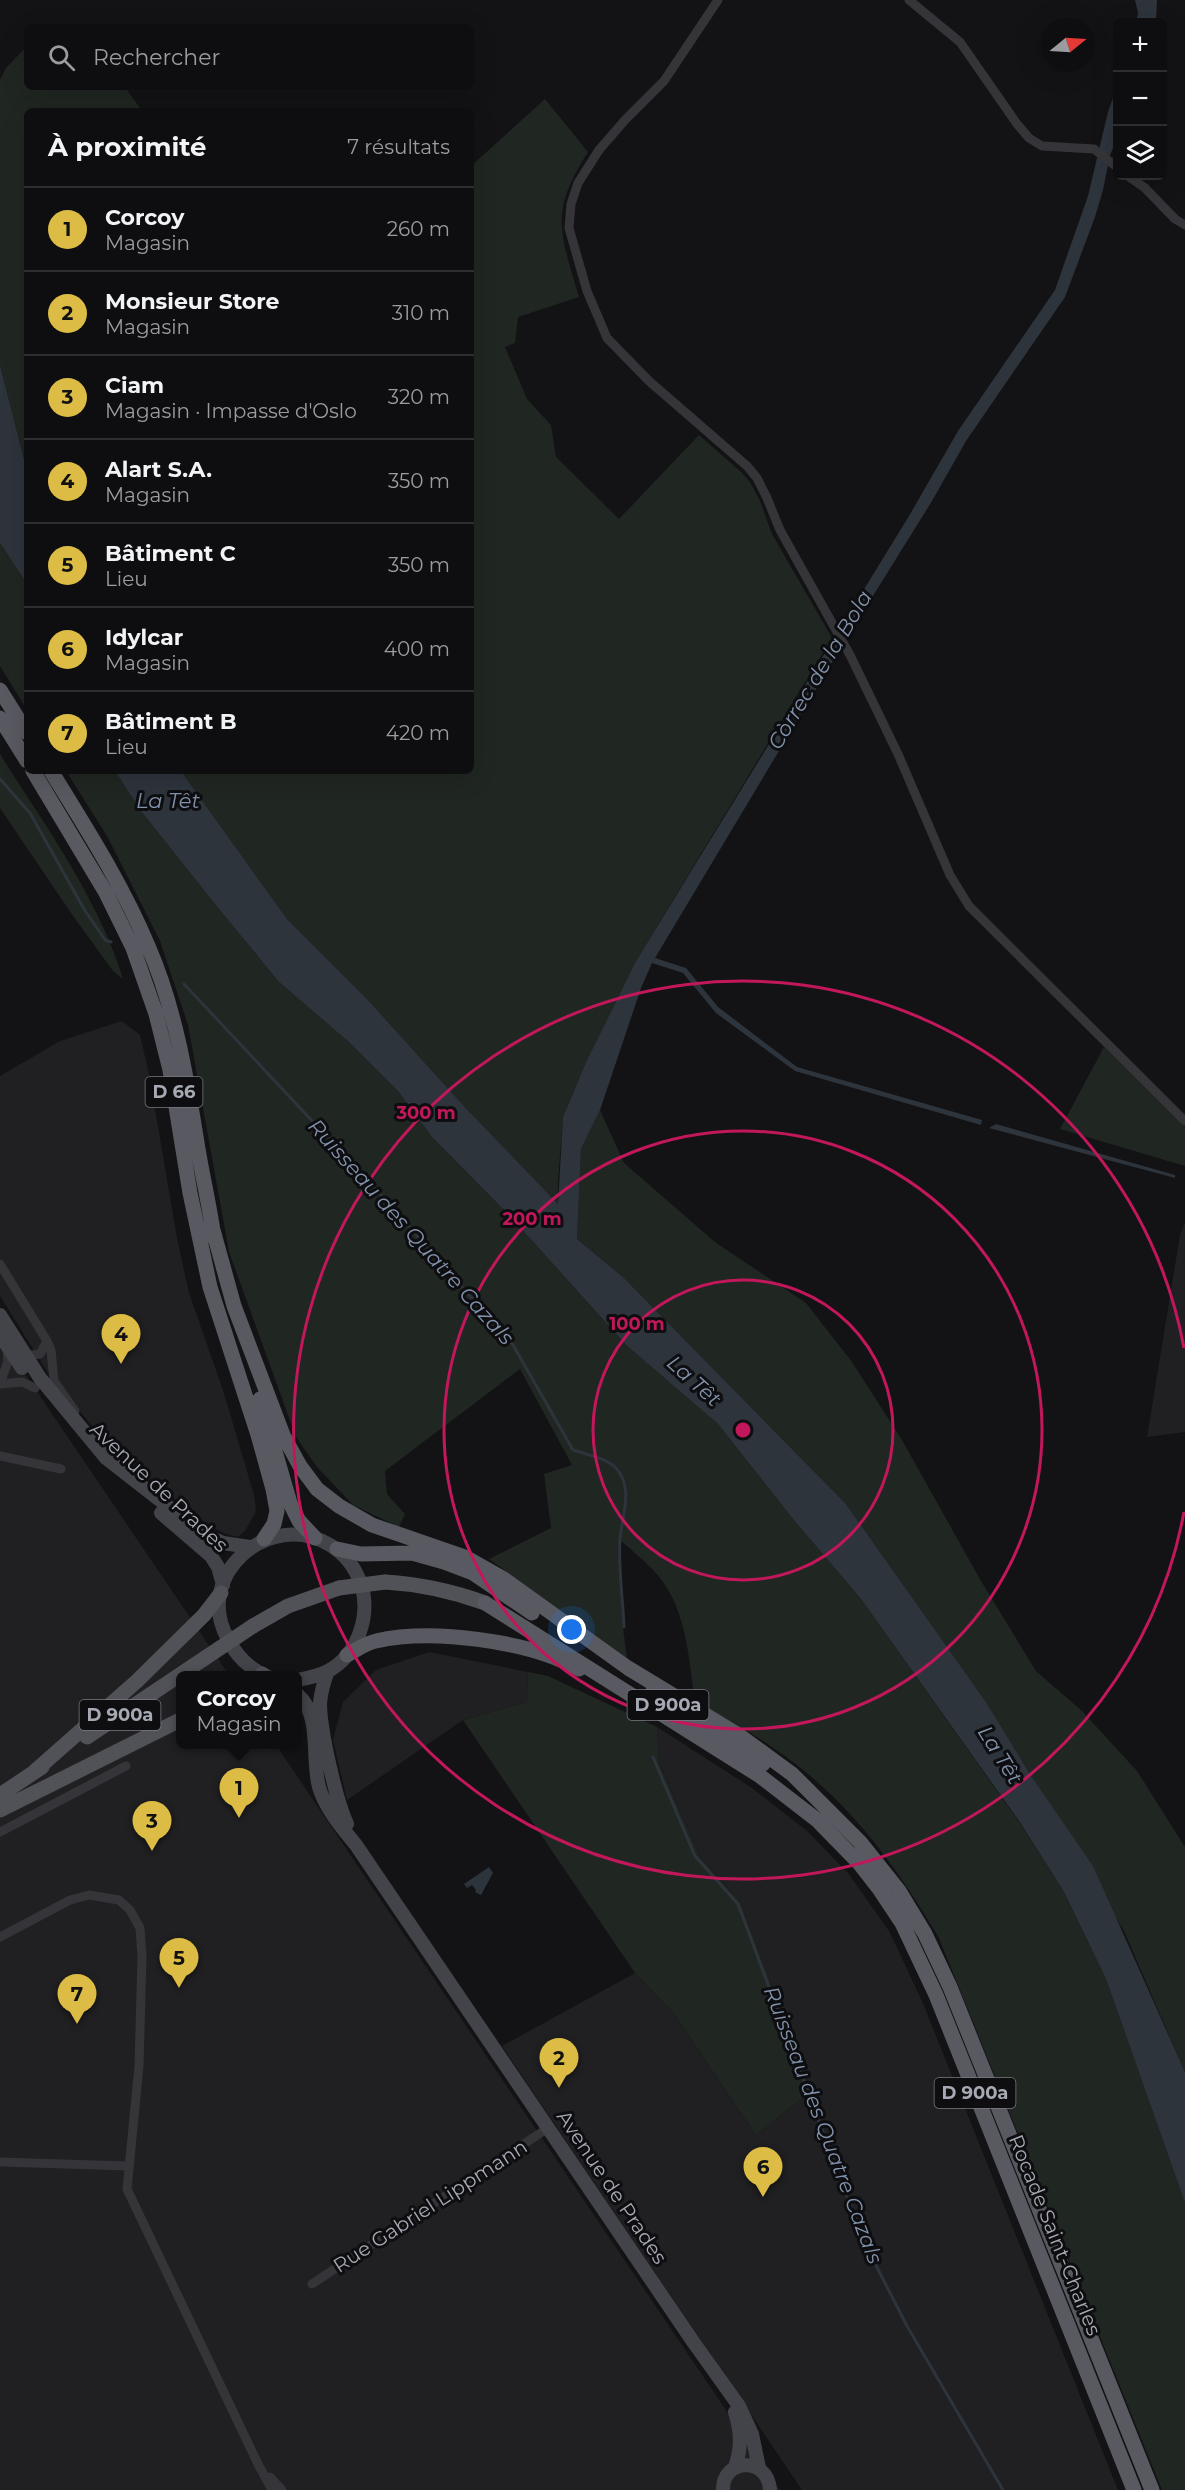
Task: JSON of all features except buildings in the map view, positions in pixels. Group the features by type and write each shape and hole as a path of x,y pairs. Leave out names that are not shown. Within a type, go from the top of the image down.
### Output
{"highway":[{"path":"0,690 24,728"},
{"path":"0,718 24,756"},
{"name":"D 66","path":"35,774 106,893 133,948 156,1014 170,1070 190,1192 210,1287 290,1503 298,1521 315,1538"},
{"name":"D 66","path":"53,774 118,884 148,946 175,1028 187,1083 219,1270 264,1433 278,1511 274,1524 264,1539"},
{"path":"213,1230 234,1306 283,1435 300,1466 317,1489 339,1506 372,1525 465,1557 504,1579 628,1668 740,1736 792,1774 842,1823"},
{"path":"337,1549 360,1554 412,1553 473,1573 575,1643 792,1774"},
{"name":"D 900a","path":"485,1603 729,1756"},
{"name":"D 900a","path":"485,1603 513,1612 700,1724 799,1787 842,1823"},
{"path":"347,1655 374,1641 402,1637 474,1640 531,1650 573,1666 729,1756"},
{"name":"Rocade Saint-Charles","path":"729,1756 760,1776 817,1820 859,1863 902,1923 921,1959 944,2015 1134,2490"},
{"name":"Rocade Saint-Charles","path":"842,1823 900,1891 925,1934 950,1987 1152,2490"}],"main road":[{"name":"Avenue de Prades","path":"0,1315 24,1356 54,1397 106,1458 202,1533 223,1544 250,1547"},
{"name":"Avenue de Prades","path":"4,1341 35,1388 83,1446 211,1556 218,1567 222,1589"},
{"path":"35,1771 136,1681 204,1615 222,1589 234,1563 250,1547 264,1539 290,1534 315,1538 337,1549 353,1566 359,1577 365,1600 363,1623 347,1655 328,1671 302,1679"},
{"name":"D 900a","path":"185,1671 253,1626 288,1606 339,1588 385,1582 435,1588 462,1594 485,1603"},
{"path":"222,1589 219,1609 225,1635 241,1657 258,1671"},
{"name":"Avenue de Prades","path":"328,1671 320,1703 323,1728 341,1808 356,1845"},
{"name":"D 900a","path":"0,1795 176,1677"},
{"name":"Avenue de Prades","path":"302,1699 306,1702 312,1718 314,1760 320,1789 338,1823 356,1845 739,2406 752,2433 759,2468 768,2478 772,2488"},
{"path":"0,1810 176,1722"},
{"name":"Avenue de Prades","path":"694,2343 735,2412 739,2424 741,2452 735,2467 725,2478 723,2490"},
{"path":"735,2467 743,2465 759,2468"}],"street":[{"path":"718,0 664,81 599,150 578,183 571,204 569,228 587,291 607,338 649,381 747,466 767,498 780,530 850,655 898,754 950,875 969,906 1185,1121"},
{"path":"909,0 960,42 1029,138 1042,146 1056,149 1084,147 1094,149 1113,165"},
{"path":"1133,180 1181,225 1185,225"},
{"path":"0,1264 47,1341 51,1350 54,1381 106,1458"},
{"path":"4,1341 9,1361 0,1384 22,1382 35,1388"},
{"path":"24,1356 40,1354 47,1341"},
{"path":"0,1456 61,1469"},
{"path":"0,1832 126,1766"},
{"path":"0,1937 70,1900 89,1894 119,1900 130,1910 140,1928 142,1957 139,2066 127,2189 272,2490"},
{"name":"Rue Gabriel Lippmann","path":"312,2284 548,2128"},
{"path":"0,2162 128,2166"},
{"path":"258,2464 265,2490"},
{"path":"258,2464 282,2490"}],"shaded area":[{"path":"24,49 24,90 127,90 140,108 24,108 24,459 0,365 0,80 6,68"},
{"path":"545,99 588,152 567,191 562,223 563,239 579,297 518,317 515,343 505,347 527,399 551,425 556,457 619,519 699,435 750,482 760,501 772,534 832,638 636,961 586,1062 563,1117 558,1205 368,1000 287,919 183,774 474,774 474,163"},
{"path":"0,543 24,579 24,705 0,666"},
{"path":"0,754 85,891 100,919 123,979 113,971 71,913 0,808"},
{"path":"68,774 117,774 141,811 279,982 350,1043 398,1091 432,1137 509,1215 626,1345 718,1424 793,1519 861,1599 1019,1822 1064,1892 1106,1979 1185,2203 1185,2490 1162,2490 939,1938 889,1861 851,1815 807,1773 761,1740 695,1701 688,1649 680,1616 673,1600 654,1571 620,1540 623,1628 627,1658 489,1559 551,1528 544,1474 572,1465 520,1369 385,1471 387,1494 405,1514 399,1527 353,1505 317,1467 296,1437 229,1252 188,1025 160,941 107,836"},
{"path":"122,1021 140,1035 189,1293 223,1390 254,1495 256,1510 245,1531 238,1537 208,1525 113,1451 48,1373 0,1296 0,1076 60,1041"},
{"path":"1104,1047 1185,1127 1185,1166 1060,1129"},
{"path":"600,1110 624,1163 715,1242 806,1303 852,1362 902,1440 981,1581 1036,1671 1082,1711 1137,1771 1185,1847 1185,2072 1124,1931 986,1702 846,1504 624,1278 577,1239 581,1149"},
{"path":"1185,1223 1185,1432 1147,1437 1180,1235"},
{"path":"0,1337 226,1671 176,1671 176,1749 279,1749 780,2490 0,2490"},
{"path":"429,1652 528,1672 527,1702 463,1720 347,1800 333,1740 343,1702 376,1670"},
{"path":"528,1672 548,1676 657,1727 659,1763 700,1857 741,1903 811,2091 756,2135 673,2012 635,1973 463,1720 527,1702"},
{"path":"657,1727 752,1788 807,1831 848,1873 889,1931 922,2001 1118,2490 802,2490 502,2046 635,1973 673,2012 756,2135 811,2091 741,1903 700,1857 659,1762"}],"water":[{"path":"1135,0 1157,0 1156,18 1137,18"},
{"name":"La Têt","path":"1113,98 1113,148 1103,190 1065,297 966,441 655,958 686,968 718,1007 797,1067 982,1120 981,1125 795,1071 716,1013 683,973 652,963 641,988 600,1110 581,1149 577,1239 624,1278 846,1504 986,1702 1031,1776 1093,1866 1185,2072 1185,2203 1106,1979 1064,1892 1019,1821 861,1599 793,1519 718,1424 626,1345 509,1215 432,1137 398,1091 350,1043 279,982 141,811 117,774 183,774 287,919 368,1000 462,1104 558,1204 563,1117 586,1062 636,961 909,516 958,431 1055,290 1088,196"},
{"path":"0,365 24,459 24,579 0,543"},
{"path":"996,1124 1175,1175 1175,1178 989,1128"},
{"path":"489,1867 493,1873 481,1895 475,1892 472,1885 467,1888 464,1884"}],"waterway":[{"name":"Ruisseau des Quatre Cazals","path":"0,779 30,813 84,909 105,940 111,942"},
{"name":"Ruisseau des Quatre Cazals","path":"184,984 375,1188 513,1345 573,1450 607,1462 616,1468 626,1493 620,1539 624,1627"},
{"name":"Ruisseau des Quatre Cazals","path":"653,1757 695,1856 738,1904 864,2242 907,2326 1003,2490"}],"place":[{"name":"Alart S.A.","path":"121,1364"},
{"name":"Corcoy","path":"239,1818"},
{"name":"Ciam","path":"152,1851"},
{"name":"Bâtiment C","path":"179,1988"},
{"name":"Bâtiment B","path":"77,2024"},
{"name":"Monsieur Store","path":"559,2088"},
{"name":"Idylcar","path":"763,2197"}],"water label":[{"name":"Còrrec de la Bola","path":"820,670"}]}
